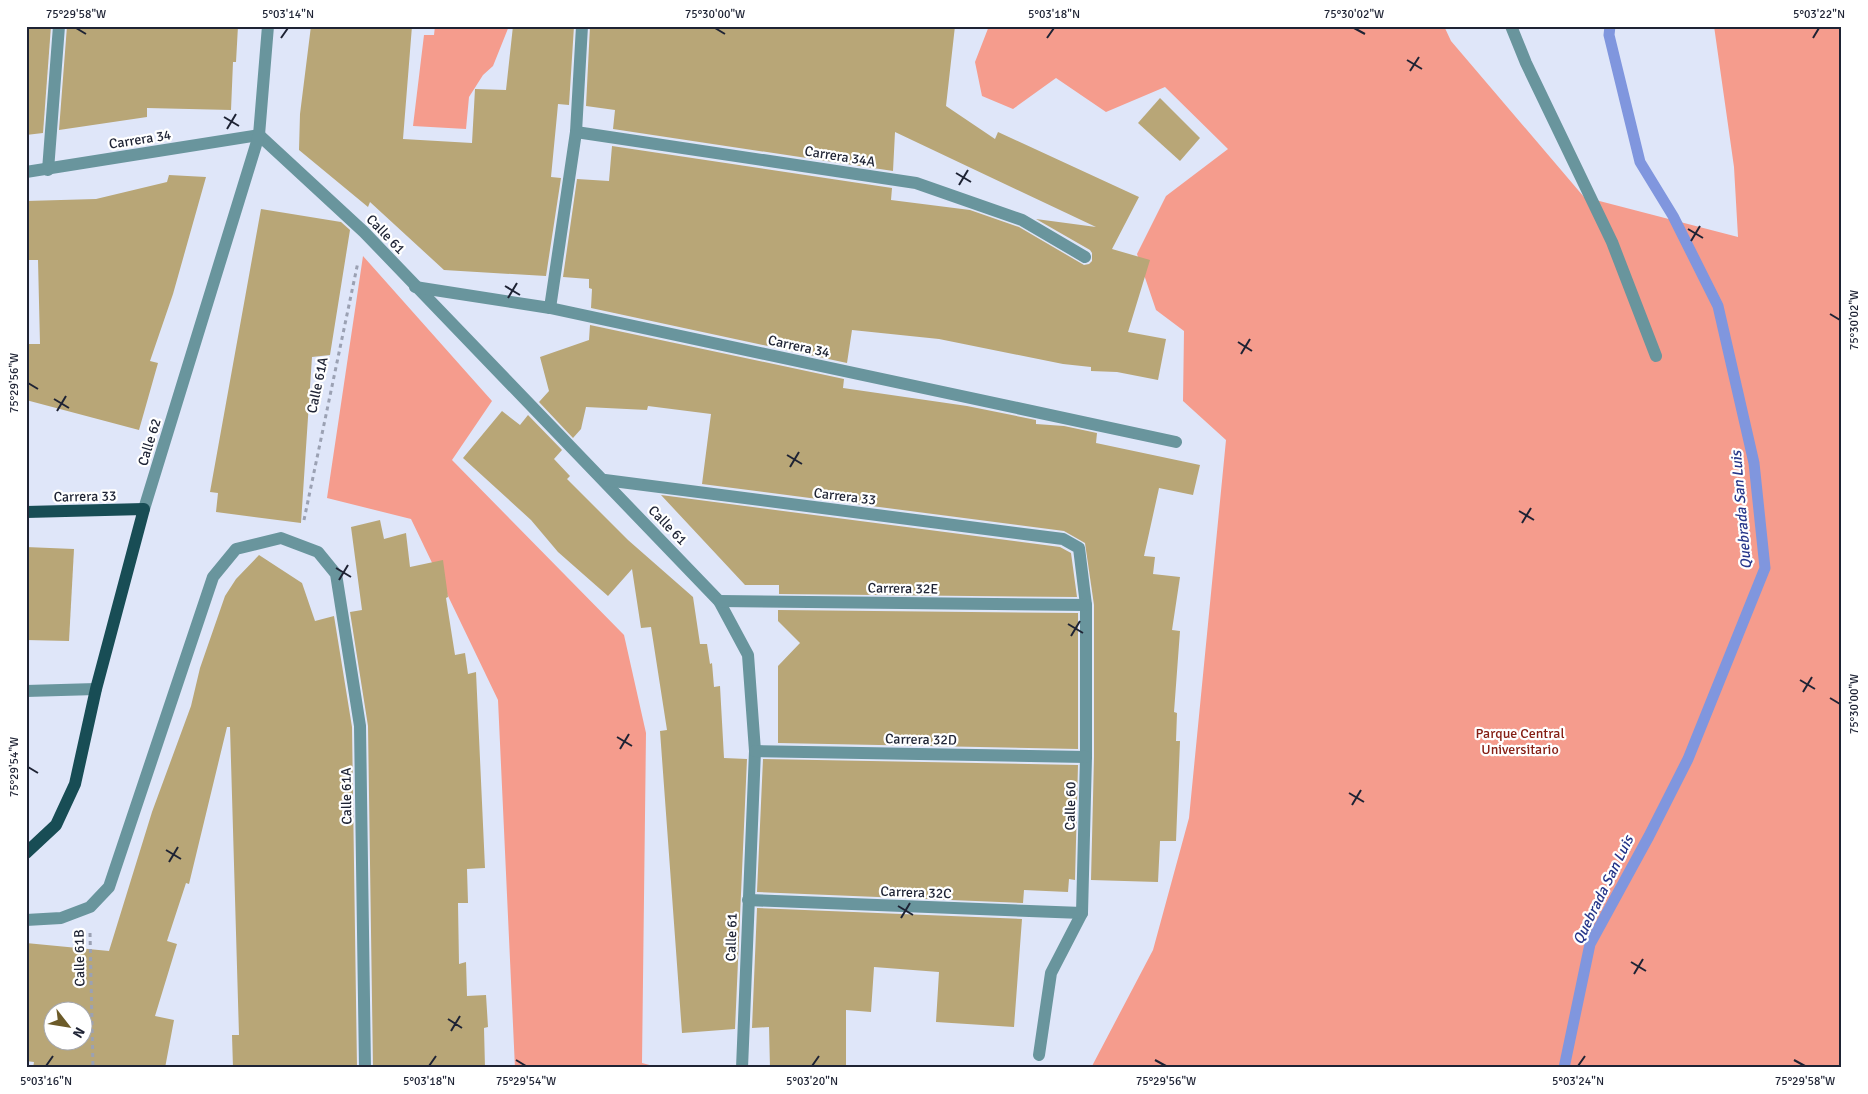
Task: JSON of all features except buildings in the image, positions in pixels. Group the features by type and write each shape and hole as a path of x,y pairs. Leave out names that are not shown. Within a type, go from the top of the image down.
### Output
{"main road":[{"name":"Carrera 33","path":"26,512 144,509"},
{"name":"Calle 62","path":"26,853 56,824 75,784 96,689 144,509"}],"street":[{"path":"48,170 59,26"},
{"name":"Calle 62","path":"144,509 259,135 268,26"},
{"path":"550,308 576,132 582,26"},
{"path":"1511,26 1526,63 1612,242 1656,356"},
{"name":"Carrera 34A","path":"576,132 916,182 1022,220 1085,257"},
{"name":"Carrera 34","path":"26,172 259,135"},
{"name":"Calle 61","path":"259,135 364,232 720,601 748,655 755,751 742,1068"},
{"name":"Carrera 34","path":"415,287 550,308 1176,442"},
{"name":"Carrera 33","path":"605,480 1063,539 1079,548"},
{"name":"Calle 61A","path":"26,920 61,918 90,907 110,887 214,577 236,549 281,538 318,552 336,574 360,726 366,1068"},
{"name":"Calle 60","path":"1039,1055 1051,973 1082,913 1086,757 1086,604 1079,548"},
{"name":"Carrera 32E","path":"720,601 1086,604"},
{"path":"26,691 96,689"},
{"name":"Carrera 32D","path":"755,751 1086,757"},
{"name":"Carrera 32C","path":"748,900 1082,913"}],"path":[{"name":"Calle 61A","path":"299,545 364,232"},
{"name":"Calle 61B","path":"90,907 93,1068"}],"green space":[{"path":"435,26 509,26 493,66 483,75 469,97 466,129 413,126 424,35 434,35"},
{"name":"Parque Central Universitario","path":"989,26 1444,26 1451,41 1584,197 1738,237 1734,167 1714,26 1842,26 1842,1068 1091,1068 1153,950 1189,818 1226,440 1183,401 1184,331 1156,310 1137,254 1166,196 1228,149 1165,87 1106,112 1056,78 1013,109 982,96 975,62"},
{"path":"363,256 492,401 452,460 624,635 646,733 642,1063 661,1068 515,1068 498,700 411,519 327,498"}],"waterway":[{"name":"Quebrada San Luis","path":"1564,1068 1590,944 1649,836 1688,759 1765,568 1754,463 1718,306 1673,216 1640,162 1609,35 1610,26"}]}
